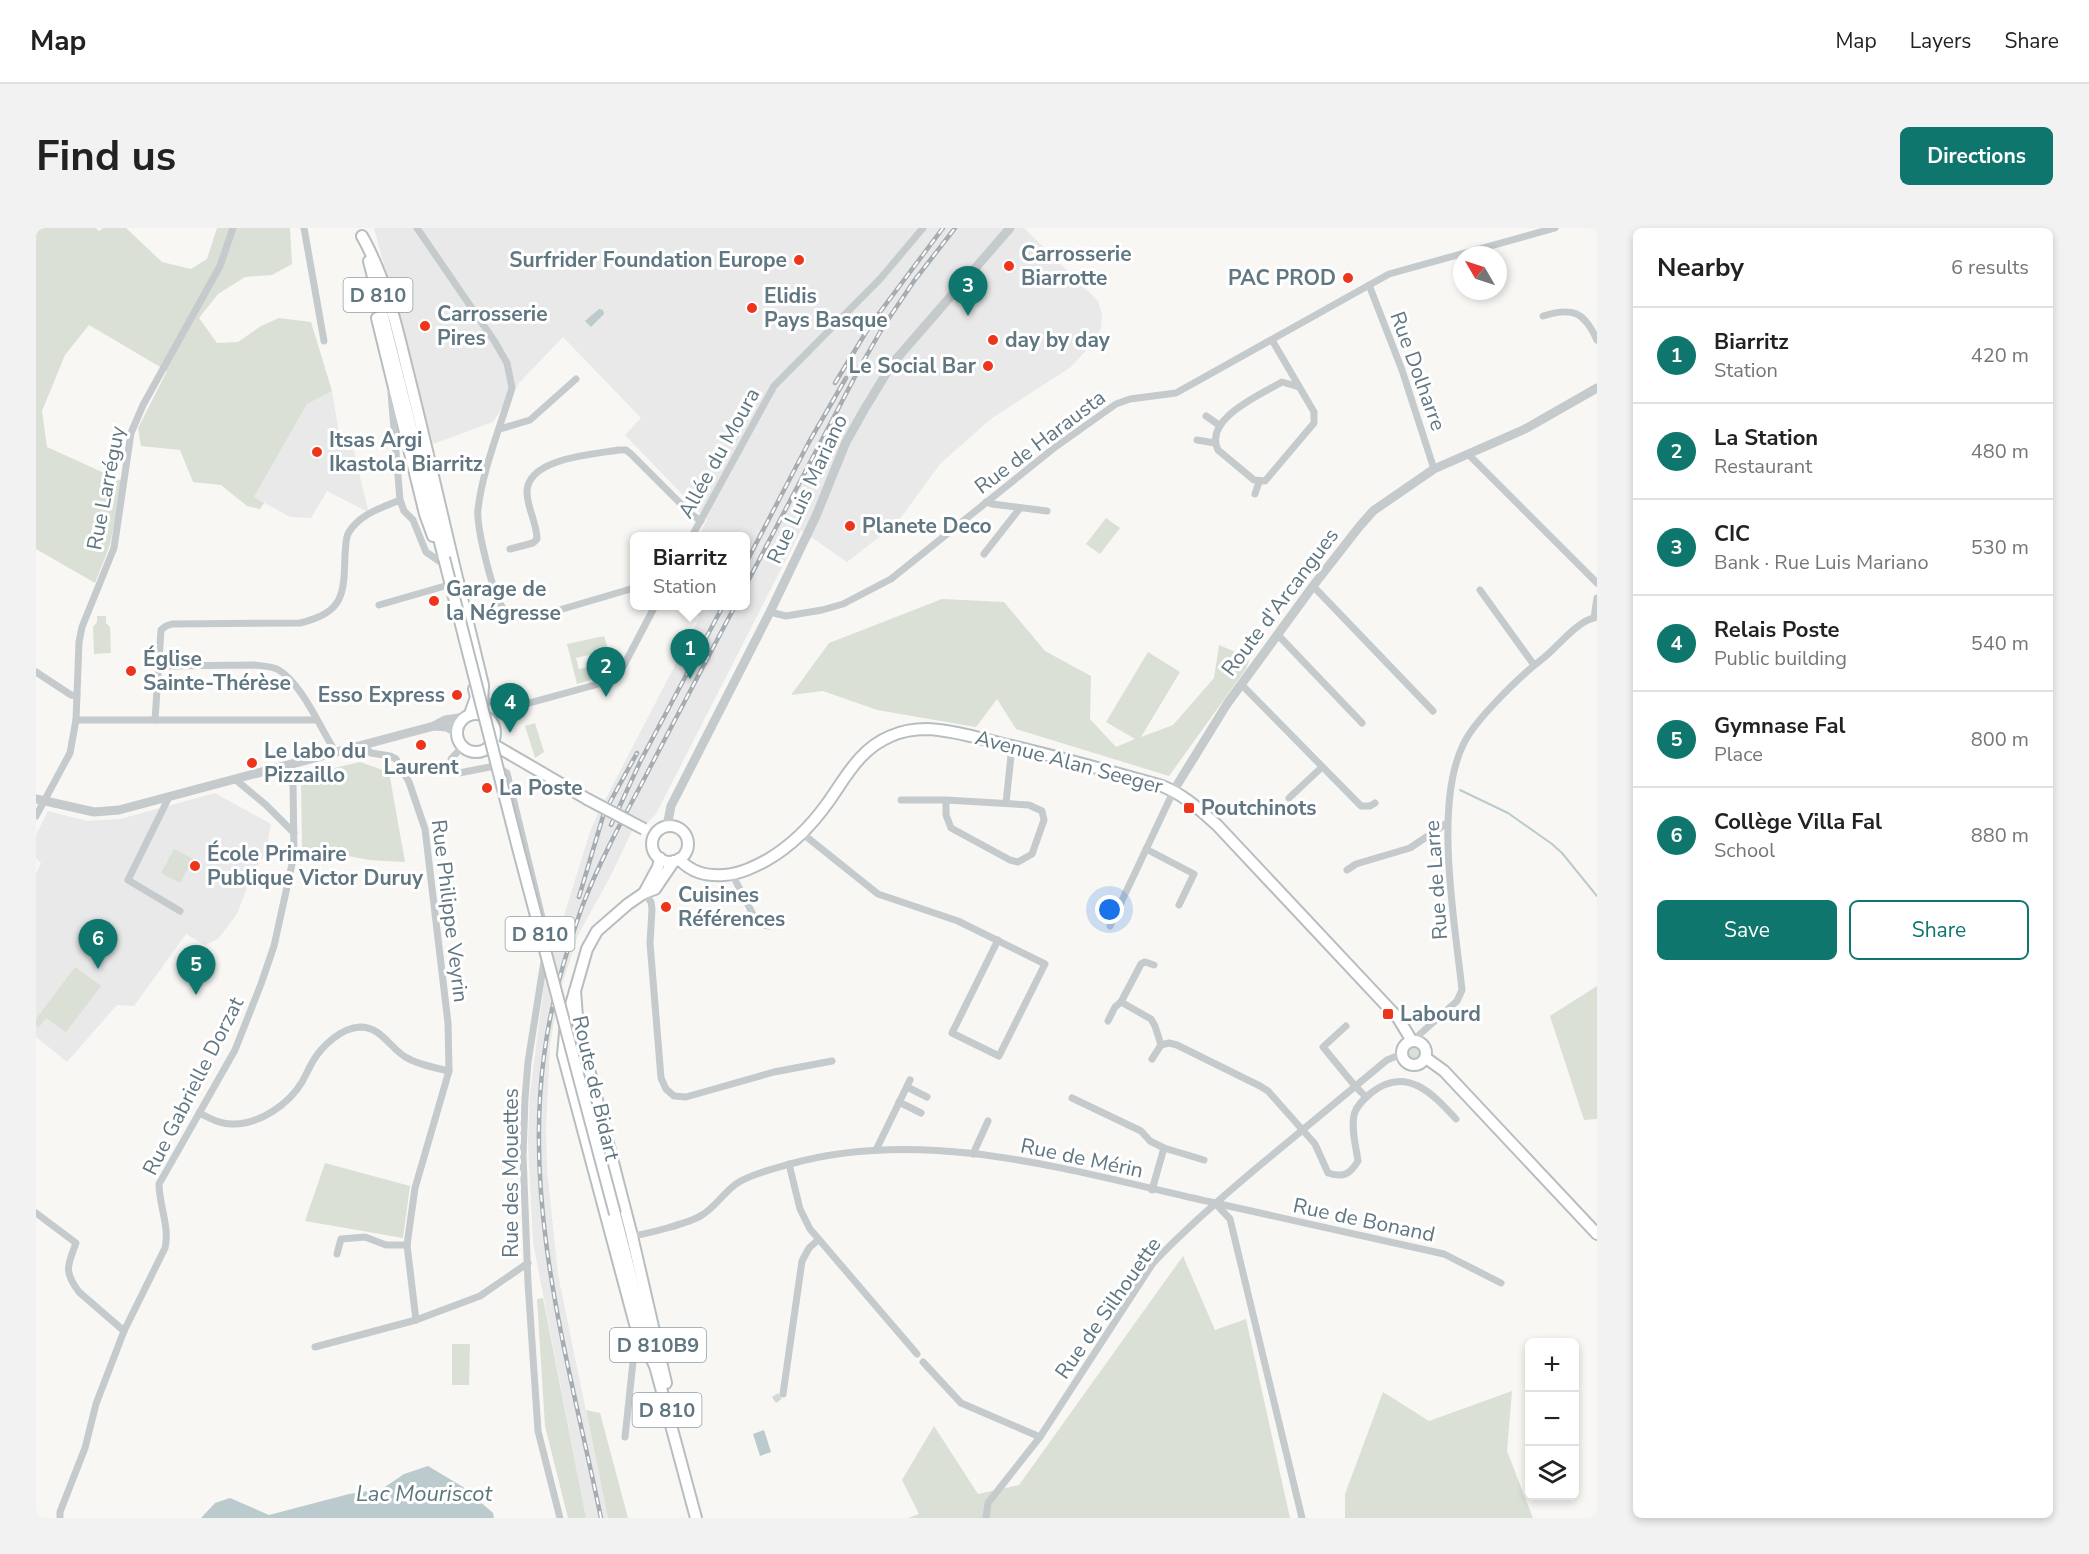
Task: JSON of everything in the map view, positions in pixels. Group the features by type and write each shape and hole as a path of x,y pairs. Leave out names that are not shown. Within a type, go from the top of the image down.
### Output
{"main road":[{"path":"361,232 363,261 425,514 442,563 453,584 483,685 483,698 476,716 459,724 456,732 463,746 472,751 488,747 492,743 495,731 476,716"},
{"path":"361,232 375,258 392,307 425,439 476,697 476,716"},
{"name":"D 810","path":"361,232 521,859 696,1518"},
{"name":"Avenue Alan Seeger","path":"676,860 703,874 732,874 758,865 776,855 803,834 829,801 853,764 891,736 906,731 942,730 1012,746 1174,790 1217,825 1398,1018 1415,1042"},
{"path":"492,743 587,799 655,835"},
{"path":"667,826 679,828 687,838 687,850 676,860 660,858 653,845 655,835 667,826"},
{"name":"Route de Bidart","path":"644,893 658,867 660,858"},
{"name":"Route de Bidart","path":"632,1236 584,1050 577,1017 575,991 593,936 613,915 644,893 655,889 676,860"},
{"path":"575,991 566,1022 563,1055 635,1324 655,1366"},
{"path":"1415,1042 1424,1047 1425,1058 1420,1064 1412,1065 1405,1062 1402,1054 1406,1045 1415,1042"},
{"path":"1425,1058 1444,1071 1597,1234"},
{"name":"D 810B9","path":"632,1236 664,1371 680,1454"}],"street":[{"name":"Rue Larréguy","path":"36,816 40,800 70,753 76,720 79,642 82,627 114,548 131,433 143,405 220,266 233,228"},
{"path":"304,228 324,341"},
{"path":"417,228 507,363 512,388 478,510 478,525 501,606 515,617 532,618 630,589"},
{"name":"Allée du Moura","path":"694,532 774,386 880,279 923,228"},
{"name":"Rue Luis Mariano","path":"667,826 671,806 770,612 816,516 846,442 870,400 892,364 1010,228"},
{"name":"Rue de Harausta","path":"770,612 786,616 822,610 843,604 891,579 1054,448 1116,404 1130,399 1176,393 1389,274 1555,228"},
{"name":"Rue Dolharre","path":"1369,285 1402,370 1434,468"},
{"path":"1544,316 1561,310 1570,311 1587,323 1597,340"},
{"path":"1272,340 1290,370 1314,412 1314,423 1266,481 1259,482 1218,450 1215,443 1219,425 1229,414 1282,382 1290,370"},
{"path":"389,372 400,501 404,511 413,520 426,552 442,563"},
{"path":"500,429 530,420 576,379"},
{"path":"1282,382 1299,387"},
{"name":"Route d'Arcangues","path":"1174,790 1203,740 1242,685 1314,586 1373,511 1434,468 1525,429 1597,388"},
{"path":"1206,416 1219,425"},
{"path":"1197,440 1215,443"},
{"path":"510,549 533,543 537,539 526,490 535,474 553,462 619,450 626,450 631,454 700,521"},
{"path":"1470,453 1597,584"},
{"path":"1255,494 1259,482"},
{"path":"155,720 162,630 166,626 300,623 320,618 336,605 344,588 346,542 349,532 363,516 400,501"},
{"path":"986,502 1047,511"},
{"path":"984,554 1020,508"},
{"path":"380,605 453,584"},
{"path":"1314,586 1433,711"},
{"path":"1480,590 1534,665"},
{"path":"1596,622 1597,598"},
{"path":"40,800 94,812 106,812 291,766 434,726 445,720 504,710 613,680 624,665 653,610"},
{"name":"Rue de Larre","path":"1415,1042 1419,1035 1458,1001 1462,990 1447,823 1454,769 1463,743 1478,722 1534,665 1583,622 1596,622"},
{"path":"1278,635 1362,723"},
{"path":"159,666 269,666 285,675 304,698 332,746 334,754"},
{"path":"36,672 76,696"},
{"path":"1242,685 1321,768 1361,806 1370,806 1375,803"},
{"path":"483,698 504,710"},
{"path":"76,720 316,720"},
{"path":"434,726 447,727 456,732"},
{"name":"Rue Philippe Veyrin","path":"363,746 371,753 396,759 409,782 425,829 448,1023 449,1071 415,1188 407,1245 416,1320"},
{"name":"Rue des Mouettes","path":"463,746 451,759 452,765 459,773 495,766 507,773 548,939 528,1062 523,1155 538,1431 560,1518"},
{"path":"1006,804 1012,746"},
{"name":"Rue Gabrielle Dorzat","path":"60,1518 60,1512 85,1448 96,1404 124,1331 165,1248 167,1238 159,1184 235,1050 274,946 294,855 291,766"},
{"path":"1289,798 1321,768"},
{"path":"236,780 294,832"},
{"path":"1110,926 1174,790"},
{"path":"169,797 128,880 180,911"},
{"path":"901,800 946,800 1029,805 1042,811 1044,820 1032,854 1018,862 1010,860 951,828 946,815 946,800"},
{"path":"275,814 282,814 292,807"},
{"path":"1347,870 1356,864 1410,848 1447,823"},
{"path":"803,834 878,894 958,921 998,940 1045,964 999,1056 952,1033 998,940"},
{"path":"1146,849 1194,874 1179,904"},
{"path":"732,874 758,924 769,926 771,915"},
{"path":"644,893 651,902 652,909 650,943 661,1078 666,1089 674,1096 687,1097 774,1072 832,1061"},
{"path":"1108,1021 1141,964 1145,962 1154,966"},
{"path":"1121,1002 1151,1019 1161,1045"},
{"path":"1346,1026 1323,1047 1366,1097"},
{"path":"199,1113 221,1123 233,1124 250,1122 264,1116 292,1094 302,1082 313,1061 337,1035 348,1029 359,1027 377,1032 406,1058 449,1071"},
{"path":"1161,1045 1177,1044 1268,1091 1315,1144 1328,1173 1338,1176 1352,1171 1358,1161 1353,1128 1354,1112 1378,1087 1398,1081 1417,1085 1434,1095 1456,1119"},
{"path":"1152,1059 1161,1045"},
{"name":"Rue de Silhouette","path":"986,1518 988,1503 1040,1437 1153,1263 1176,1238 1215,1203 1387,1060 1402,1054"},
{"path":"876,1150 908,1084 927,1097"},
{"path":"1072,1098 1141,1131 1150,1141 1164,1148 1204,1160"},
{"path":"899,1102 921,1113"},
{"path":"973,1154 988,1121"},
{"path":"1152,1190 1164,1148"},
{"name":"Rue de Mérin","path":"632,1236 645,1234 702,1215 738,1182 789,1164 847,1152 876,1150 940,1149 1025,1162 1215,1203"},
{"path":"789,1164 800,1209 810,1229 917,1354"},
{"path":"1215,1203 1230,1219 1302,1518"},
{"name":"Rue de Bonand","path":"1215,1203 1444,1254 1501,1283"},
{"path":"36,1213 76,1243 67,1267 73,1284 79,1292 124,1331"},
{"path":"337,1254 341,1239 365,1237 386,1245 407,1245"},
{"path":"783,1394 802,1261 809,1248 818,1240"},
{"path":"315,1347 416,1320 480,1296 528,1263"},
{"path":"625,1437 633,1362 643,1340"},
{"path":"922,1362 961,1403 1040,1437"}],"shaded area":[{"path":"36,228 96,228 99,231 103,228 126,228 162,262 191,269 207,259 217,228 290,228 292,264 272,275 245,277 218,294 199,318 217,343 238,342 261,326 279,318 311,322 332,391 307,404 254,497 264,503 260,509 247,506 221,485 193,482 180,450 141,446 138,428 167,371 89,325 65,355 42,411 47,447 122,481 110,545 95,583 36,549"},
{"path":"374,228 1024,228 1098,301 1102,314 1101,329 1090,346 1071,367 992,418 940,464 897,523 847,562 801,530 656,814 647,823 605,800 700,617 695,614 697,610 750,610 750,532 701,532 707,520 625,435 641,418 563,337 519,383 493,422 433,444"},
{"name":"Itsas Argi Ikastola Biarritz","path":"332,391 340,439 353,447 368,510 327,491 311,518 290,517 254,497 307,404"},
{"path":"1106,518 1120,528 1100,554 1086,544"},
{"path":"942,599 1004,602 1045,651 1091,676 1090,719 1116,747 1135,739 1106,722 1148,652 1180,672 1141,737 1173,725 1214,678 1219,645 1245,656 1249,661 1246,669 1169,776 1016,729 997,699 976,727 877,710 823,691 791,695 829,643"},
{"path":"97,616 106,616 106,623 110,627 111,653 94,654 93,627 97,622"},
{"path":"604,636 611,658 619,663 607,675 577,684 567,644","holes":["593,654 593,666 579,669 576,658"]},
{"path":"535,723 544,752 535,758 525,726"},
{"path":"360,762 389,772 405,862 369,860 302,847 301,776"},
{"path":"215,793 271,824 266,851 260,863 253,869 244,870 240,875 247,888 237,914 218,939 205,945 186,934 134,1006 117,1005 67,1062 36,1037 36,874 41,863 36,858 36,835 48,811 87,821 120,819"},
{"path":"598,813 632,831 578,935 560,991 551,957"},
{"path":"174,849 193,859 180,883 161,873"},
{"path":"75,967 101,986 66,1032 46,1018 39,1027 36,1025 36,1019"},
{"path":"545,977 555,1016 550,1045 546,1128 547,1170 558,1275 608,1518 586,1518 533,1242 528,1142 530,1094"},
{"path":"1597,986 1597,1119 1584,1120 1550,1016"},
{"path":"1414,1044 1420,1047 1423,1053 1420,1059 1414,1062 1408,1059 1405,1053 1408,1047"},
{"path":"325,1163 410,1186 403,1238 305,1221"},
{"path":"1183,1256 1215,1330 1246,1319 1290,1518 908,1518 919,1514 902,1480 934,1426 978,1494 1019,1485"},
{"path":"543,1298 586,1518 568,1518 545,1426 537,1299"},
{"path":"452,1344 470,1344 469,1385 452,1385"},
{"path":"1512,1391 1507,1451 1533,1518 1345,1518 1345,1494 1383,1392 1429,1421"},
{"path":"586,1410 600,1413 628,1518 608,1518"}],"water":[{"path":"599,309 603,310 604,314 591,327 585,321"},
{"path":"764,1430 771,1452 760,1456 753,1434"},
{"name":"Lac Mouriscot","path":"428,1466 463,1487 493,1513 494,1518 201,1518 215,1503 230,1498 269,1515 349,1494 382,1489 404,1474"}],"waterway":[{"path":"1460,790 1508,813 1552,844 1597,896"}],"tunnel":[{"path":"774,1400 783,1394"}],"railway":[{"path":"835,383 871,324 943,228"},
{"path":"750,577 883,327 914,281 955,228"},
{"path":"750,555 809,442 846,378"},
{"path":"611,825 641,760 721,610"},
{"path":"601,1518 564,1347 545,1231 540,1173 539,1114 544,1056 554,999 564,962 595,876 733,610"},
{"path":"579,897 604,813 637,753"}],"place":[{"name":"Surfrider Foundation Europe","path":"799,260"},
{"name":"Carrosserie Biarrotte","path":"1009,266"},
{"name":"PAC PROD","path":"1348,278"},
{"name":"Elidis Pays Basque","path":"752,308"},
{"name":"CIC","path":"968,316"},
{"name":"Carrosserie Pires","path":"425,326"},
{"name":"day by day","path":"993,340"},
{"name":"Le Social Bar","path":"988,366"},
{"name":"Itsas Argi Ikastola Biarritz","path":"317,452"},
{"name":"Planete Deco","path":"850,526"},
{"name":"Garage de la Négresse","path":"434,601"},
{"name":"Église Sainte-Thérèse","path":"131,671"},
{"name":"Biarritz","path":"690,679"},
{"name":"Esso Express","path":"457,695"},
{"name":"La Station","path":"606,697"},
{"name":"Relais Poste","path":"510,733"},
{"name":"Laurent","path":"421,745"},
{"name":"Le labo du Pizzaillo","path":"252,763"},
{"name":"La Poste","path":"487,788"},
{"name":"Poutchinots","path":"1189,808"},
{"name":"École Primaire Publique Victor Duruy","path":"195,866"},
{"name":"Cuisines Références","path":"666,907"},
{"name":"Collège Villa Fal","path":"98,969"},
{"name":"Gymnase Fal","path":"196,995"},
{"name":"Labourd","path":"1388,1014"}]}
